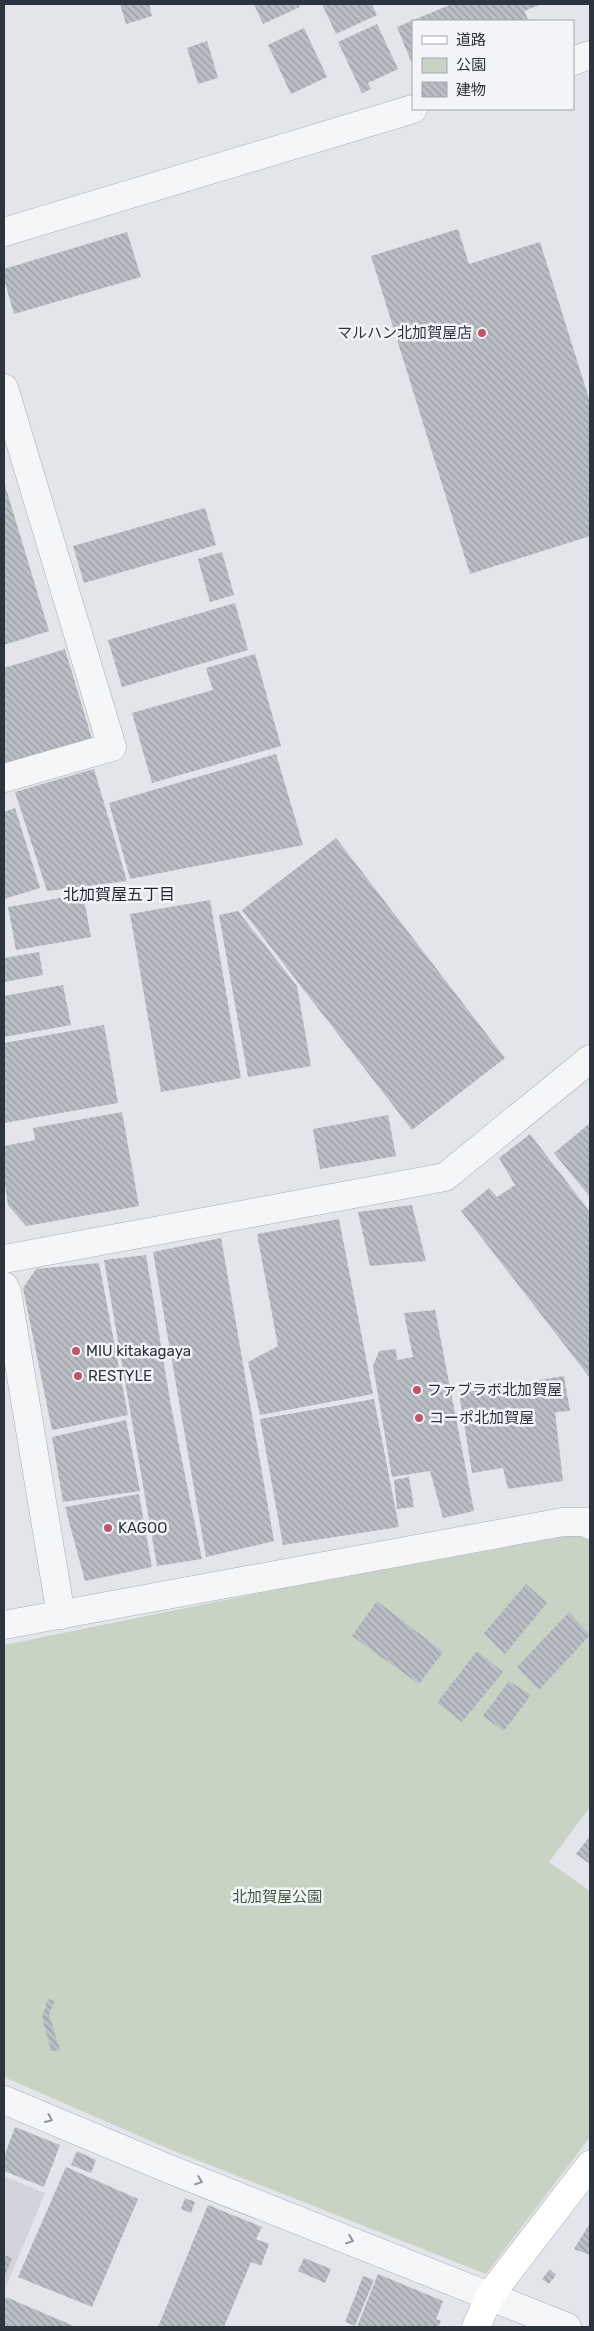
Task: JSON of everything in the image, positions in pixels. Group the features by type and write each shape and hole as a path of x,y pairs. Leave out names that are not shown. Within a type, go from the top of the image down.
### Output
{"street":[{"path":"574,61 590,55"},
{"path":"4,232 412,109"},
{"path":"4,388 112,747 4,778"},
{"path":"4,1258 445,1177 590,1059"},
{"path":"4,1286 61,1615"},
{"path":"4,1625 563,1522 587,1522 590,1525"},
{"path":"4,2100 168,2169 567,2327"},
{"path":"476,2327 490,2295 590,2165"}],"shaded area":[{"path":"4,2176 45,2193 4,2292"}],"green space":[{"name":"北加賀屋公園","path":"585,1533 590,1537 590,1807 549,1862 590,1891 590,2137 486,2274 169,2149 4,2077 4,1645 289,1587"}],"building":[{"path":"120,4 149,4 152,16 126,24"},
{"path":"254,4 298,4 300,7 263,24"},
{"path":"322,4 372,4 377,15 336,34"},
{"path":"452,4 542,4 524,11 528,20 414,20"},
{"path":"412,21 412,64 397,27"},
{"path":"377,24 398,69 368,83 371,89 362,93 338,42"},
{"path":"304,28 327,77 291,94 268,45"},
{"path":"207,41 218,78 198,84 187,48"},
{"name":"マルハン北加賀屋店","path":"458,229 469,264 540,242 590,402 590,536 470,574 371,256"},
{"path":"127,232 141,277 14,314 4,279 4,269"},
{"path":"4,482 49,631 4,645"},
{"path":"205,508 216,545 84,583 73,546"},
{"path":"222,552 234,595 210,602 198,559"},
{"path":"235,603 248,650 122,687 108,640"},
{"path":"65,649 92,739 4,766 4,668"},
{"path":"255,654 281,746 152,783 132,713 213,690 206,668"},
{"path":"276,754 303,845 130,879 109,803"},
{"path":"94,769 127,881 47,891 15,792"},
{"path":"15,808 40,888 4,899 4,812"},
{"path":"336,838 505,1058 412,1130 242,910"},
{"path":"83,894 91,937 16,950 8,907"},
{"path":"210,900 241,1078 161,1092 130,914"},
{"path":"238,911 297,986 311,1066 248,1077 219,915"},
{"path":"39,952 43,975 4,982 4,958"},
{"path":"63,985 71,1025 4,1037 4,996"},
{"path":"104,1025 118,1103 4,1123 4,1043"},
{"path":"122,1112 139,1206 26,1226 8,1205 4,1179 4,1146 35,1140 33,1128"},
{"path":"388,1115 396,1156 320,1169 313,1129"},
{"path":"590,1123 590,1197 554,1153"},
{"path":"530,1134 590,1212 590,1378 461,1211 489,1188 497,1197 515,1185 499,1158"},
{"path":"412,1205 426,1261 370,1266 358,1212"},
{"path":"339,1219 373,1394 260,1415 248,1362 278,1346 257,1234"},
{"path":"221,1238 274,1541 206,1557 153,1252"},
{"path":"146,1255 171,1406 202,1559 157,1566 104,1260"},
{"name":"MIU kitakagaya","path":"99,1263 128,1415 52,1430 23,1288 36,1269"},
{"name":"コーポ北加賀屋","path":"435,1310 474,1511 443,1518 430,1471 392,1477 373,1366 379,1351 396,1349 397,1360 413,1357 404,1313"},
{"path":"564,1376 570,1411 555,1412 563,1481 508,1489 503,1468 472,1473 459,1393"},
{"path":"374,1399 399,1527 283,1545 260,1419"},
{"path":"126,1420 140,1491 63,1502 52,1437"},
{"path":"409,1477 414,1507 397,1509 394,1480"},
{"name":"KAGOO","path":"139,1494 152,1567 85,1581 65,1507"},
{"path":"526,1584 547,1603 505,1654 484,1633"},
{"path":"377,1601 443,1652 419,1684 352,1636"},
{"path":"569,1612 590,1635 539,1690 517,1667"},
{"path":"477,1651 503,1672 462,1722 437,1703"},
{"path":"509,1681 531,1695 504,1731 483,1716"},
{"path":"590,1836 590,1864 576,1854"},
{"path":"48,1999 55,2001 49,2014 60,2050 51,2051 42,2017"},
{"path":"15,2127 60,2145 44,2187 4,2171 4,2157"},
{"path":"77,2151 96,2160 91,2173 71,2165"},
{"path":"66,2167 138,2199 92,2307 18,2277"},
{"path":"185,2198 195,2202 191,2213 181,2209"},
{"path":"208,2205 262,2227 256,2239 269,2244 261,2266 251,2262 224,2327 158,2327"},
{"path":"590,2223 590,2255 574,2249"},
{"path":"4,2255 12,2258 4,2278"},
{"path":"304,2258 331,2269 325,2283 298,2271"},
{"path":"550,2269 556,2275 549,2284 542,2279"},
{"path":"378,2274 443,2301 436,2319 441,2321 438,2327 357,2327"},
{"path":"363,2276 374,2280 355,2326 345,2322"},
{"path":"6,2297 76,2327 4,2327 4,2303"}],"place":[{"name":"マルハン北加賀屋店","path":"482,333"},
{"name":"MIU kitakagaya","path":"76,1351"},
{"name":"RESTYLE","path":"78,1376"},
{"name":"ファブラボ北加賀屋","path":"417,1390"},
{"name":"コーポ北加賀屋","path":"419,1418"},
{"name":"KAGOO","path":"108,1528"}],"district":[{"name":"北加賀屋五丁目","path":"119,894"}]}
